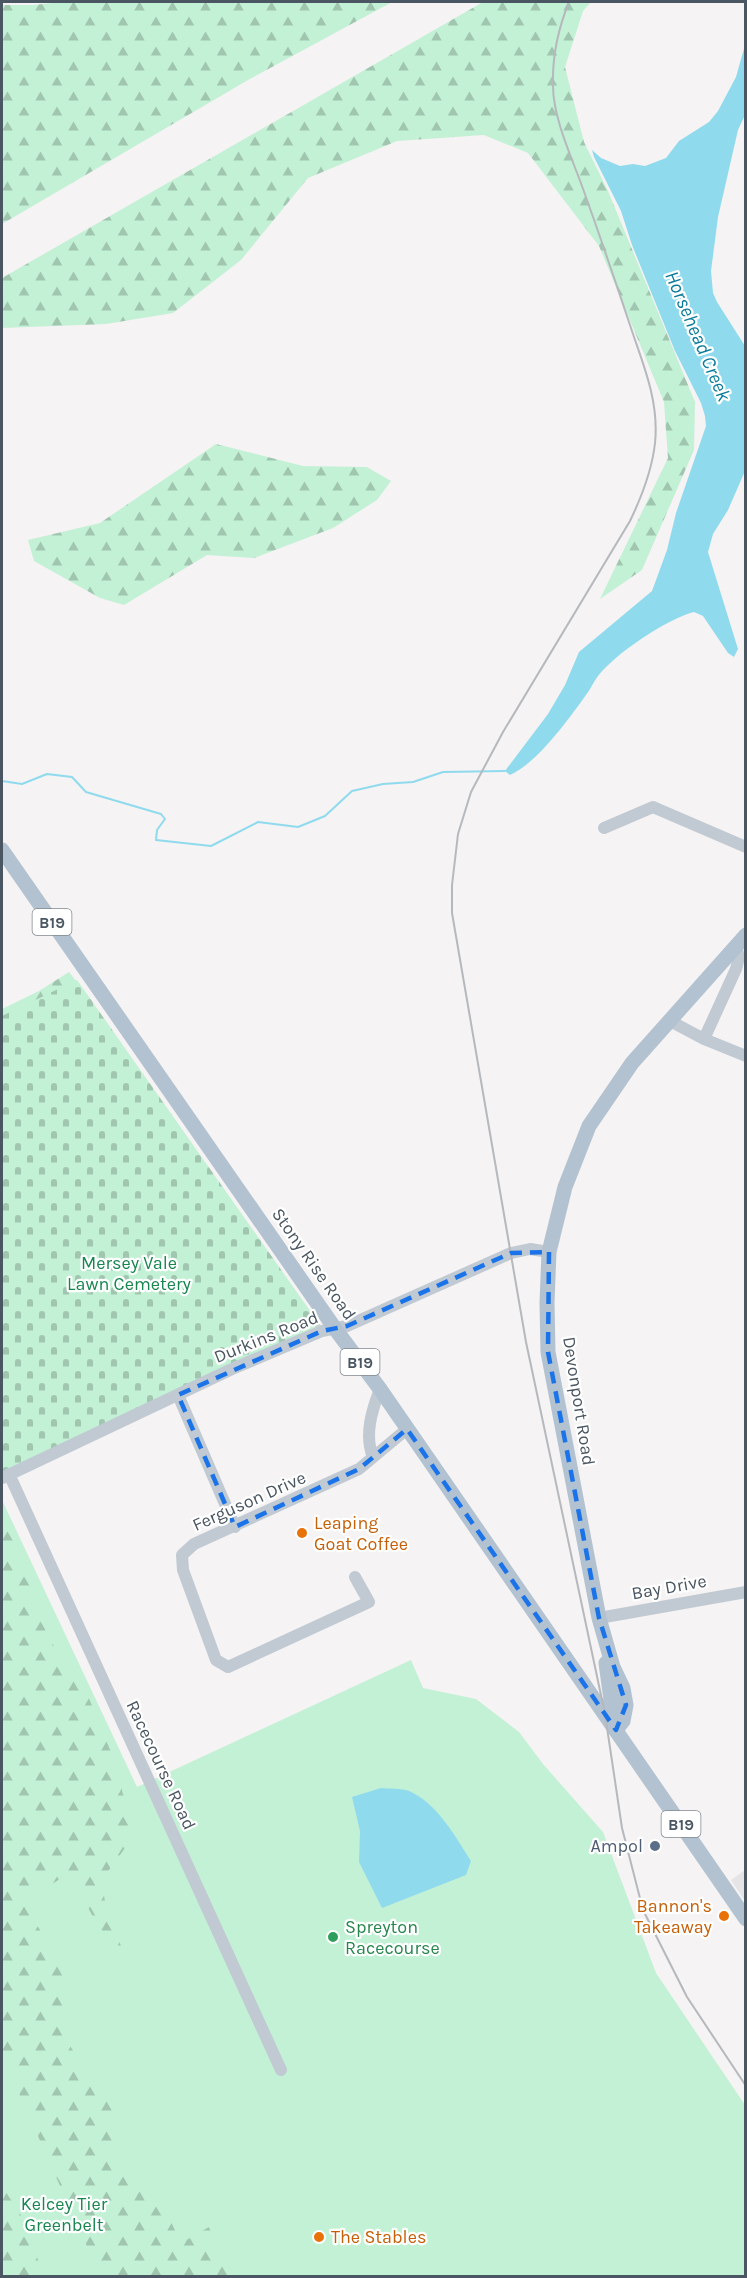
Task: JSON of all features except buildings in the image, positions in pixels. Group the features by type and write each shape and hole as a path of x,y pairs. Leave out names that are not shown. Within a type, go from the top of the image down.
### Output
{"main road":[{"name":"Stony Rise Road","path":"2,850 616,1730"},
{"name":"Devonport Road","path":"616,1730 622,1720 626,1705 623,1688 613,1667 601,1624 548,1352 549,1252 565,1186 589,1126 632,1063 741,941"},
{"name":"B19","path":"616,1730 746,1919"}],"street":[{"path":"604,828 653,807 746,847"},
{"name":"Devonport Road","path":"704,1039 736,969 741,941"},
{"path":"670,1021 704,1039 746,1056"},
{"name":"Durkins Road","path":"5,1476 232,1369 322,1331 336,1330 512,1253 530,1249 549,1252"},
{"path":"373,1457 368,1438 374,1404 380,1389"},
{"path":"178,1395 234,1527"},
{"name":"Ferguson Drive","path":"355,1577 369,1602 228,1667 216,1660 183,1570 182,1555 194,1544 359,1469 407,1429"},
{"name":"Racecourse Road","path":"5,1476 281,2070"},
{"name":"Bay Drive","path":"601,1624 746,1592"}],"highlighted area":[{"path":"549,1252 548,1352 599,1618 626,1705 616,1730 407,1429 359,1469 235,1527 178,1395 322,1331 347,1326 511,1253"}],"shaded area":[{"path":"745,1870 745,1901 731,1880"}],"green space":[{"path":"61,2 392,2 248,80 2,224 2,5"},
{"path":"483,2 591,2 583,11 565,67 584,142 608,191 695,402 694,450 642,570 600,599 668,458 664,402 599,246 528,153 484,135 397,141 308,178 241,260 173,313 106,324 2,328 2,278"},
{"path":"216,444 303,466 367,467 391,481 377,500 333,528 254,558 207,555 124,605 100,598 34,561 28,540 100,523"},
{"path":"69,972 92,1001 92,1011 2,1049 2,1009 39,991"},
{"name":"Mersey Vale Lawn Cemetery","path":"77,980 320,1325 2,1472 2,1016"},
{"name":"Spreyton Racecourse","path":"2,1500 137,1787 411,1660 423,1688 476,1699 519,1732 543,1764 603,1832 656,1973 745,2105 746,2276 2,2276"},
{"name":"Kelcey Tier Greenbelt","path":"2,1521 12,1535 49,1640 79,1674 122,1779 122,1791 136,1833 101,1881 106,1906 130,1970 97,1924 69,1873 34,1896 30,1908 38,1927 55,1952 67,1985 64,2021 70,2046 102,2093 113,2093 115,2150 128,2173 155,2188 181,2243 209,2227 230,2276 100,2276 2,2055"},
{"path":"2,2186 22,2217 44,2276 2,2276"}],"water":[{"path":"745,45 745,115 738,130 718,217 711,271 713,293 717,302 745,346 745,471 728,510 713,534 708,552 738,649 734,657 728,653 703,616 694,612 657,629 629,647 606,667 551,740 531,761 510,775 505,771 548,714 565,685 579,652 652,591 706,426 701,403 675,351 632,245 621,211 592,150 601,158 620,166 633,164 645,166 666,158 679,141 709,122 718,111 736,77"},
{"path":"381,1788 409,1791 419,1796 437,1812 471,1861 466,1875 382,1908 359,1862 360,1831 352,1797"}],"waterway":[{"name":"Horsehead Creek","path":"2,781 22,784 47,774 72,777 86,792 161,814 165,819 157,830 156,840 211,846 258,822 298,827 325,816 352,791 383,784 413,782 443,772 505,771"}],"railway":[{"path":"569,2 555,53 553,86 556,110 647,376 655,416 655,443 646,483 630,521 503,732 471,792 458,834 452,885 452,913 526,1342 605,1714 622,1828 643,1910 687,1997 746,2086"}],"place":[{"name":"Leaping Goat Coffee","path":"302,1533"},
{"name":"Ampol","path":"655,1846"},
{"name":"Bannon's Takeaway","path":"724,1916"},
{"name":"Spreyton Racecourse","path":"333,1937"},
{"name":"The Stables","path":"319,2237"}]}
